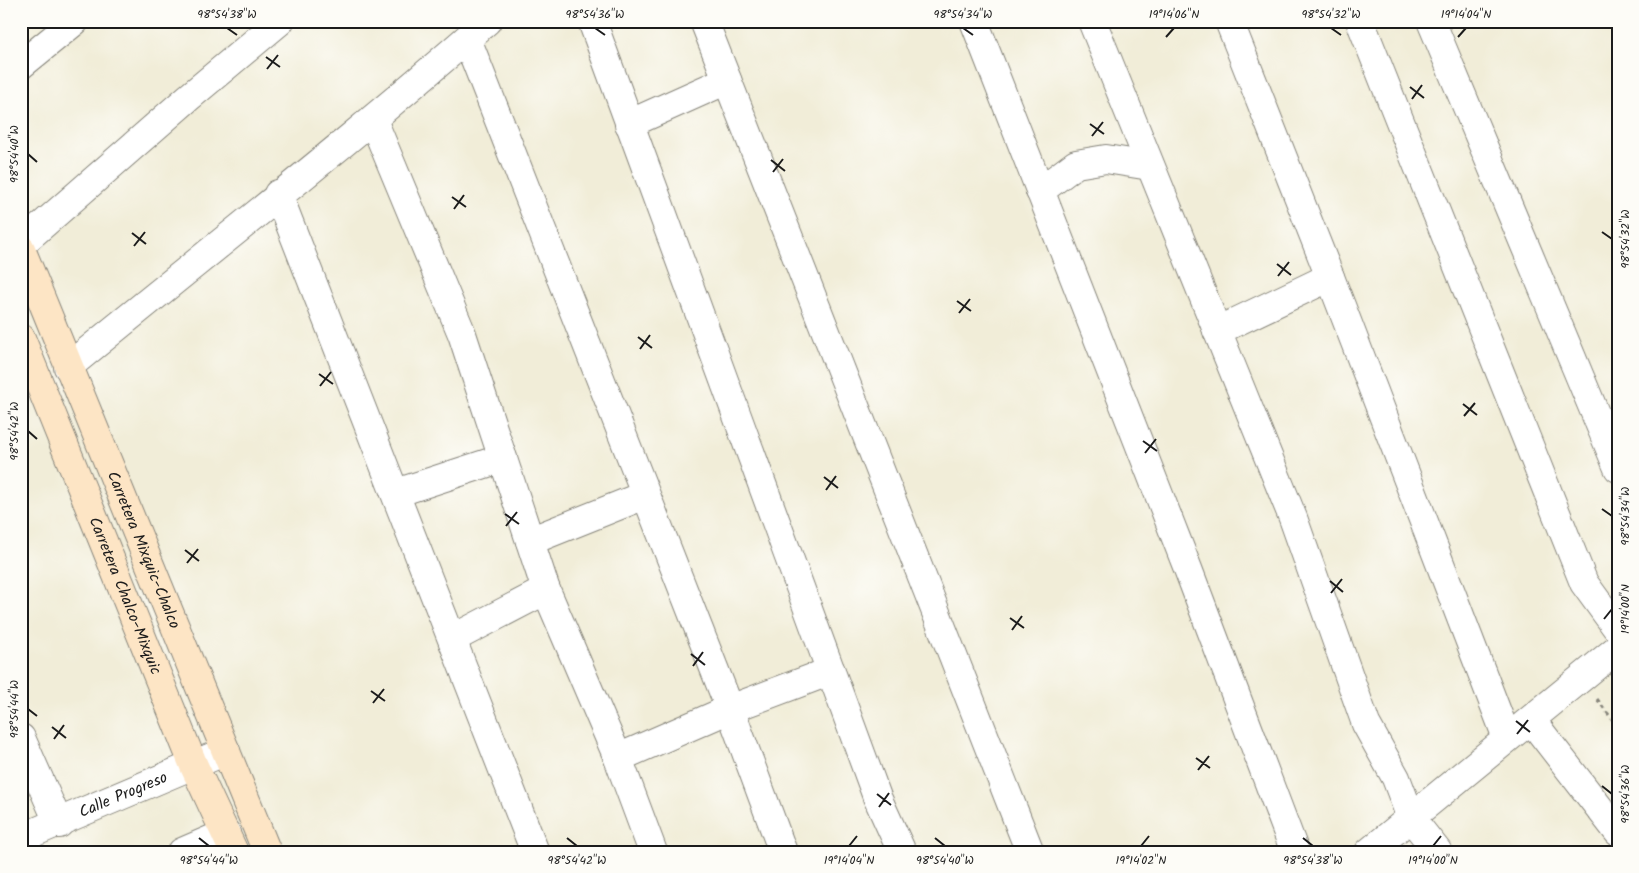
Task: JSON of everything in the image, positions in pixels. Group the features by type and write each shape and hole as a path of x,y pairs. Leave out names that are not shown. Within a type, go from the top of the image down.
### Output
{"main road":[{"name":"Carretera Mixquic-Chalco","path":"21,249 266,852"},
{"name":"Carretera Chalco-Mixquic","path":"21,338 194,766 230,843"}],"street":[{"path":"21,65 75,21"},
{"path":"21,244 188,98 280,21"},
{"path":"592,21 878,797 902,852"},
{"path":"704,21 1030,852"},
{"path":"974,21 1188,569 1295,852"},
{"path":"1092,21 1292,518 1366,724 1396,778 1410,818 1438,852"},
{"path":"1229,21 1330,277 1507,738"},
{"path":"1360,21 1584,583 1617,631 1581,678 1532,721 1507,738 1369,852"},
{"path":"1431,21 1618,468"},
{"path":"68,367 278,194 373,120 477,30 646,495 730,709 783,852"},
{"path":"629,124 727,80"},
{"path":"373,120 462,334 546,590 618,758 653,852"},
{"path":"1040,191 1076,164 1106,159 1150,166"},
{"path":"278,194 454,638 535,852"},
{"path":"1217,331 1330,277"},
{"path":"396,493 503,458"},
{"path":"530,541 646,495"},
{"path":"454,638 546,590"},
{"path":"618,758 730,709 831,671"},
{"path":"1532,721 1618,832"},
{"path":"21,738 59,824"},
{"name":"Calle Progreso","path":"21,838 59,824 226,751"},
{"path":"182,852 230,843"}],"path":[{"path":"1581,678 1618,727"}]}
